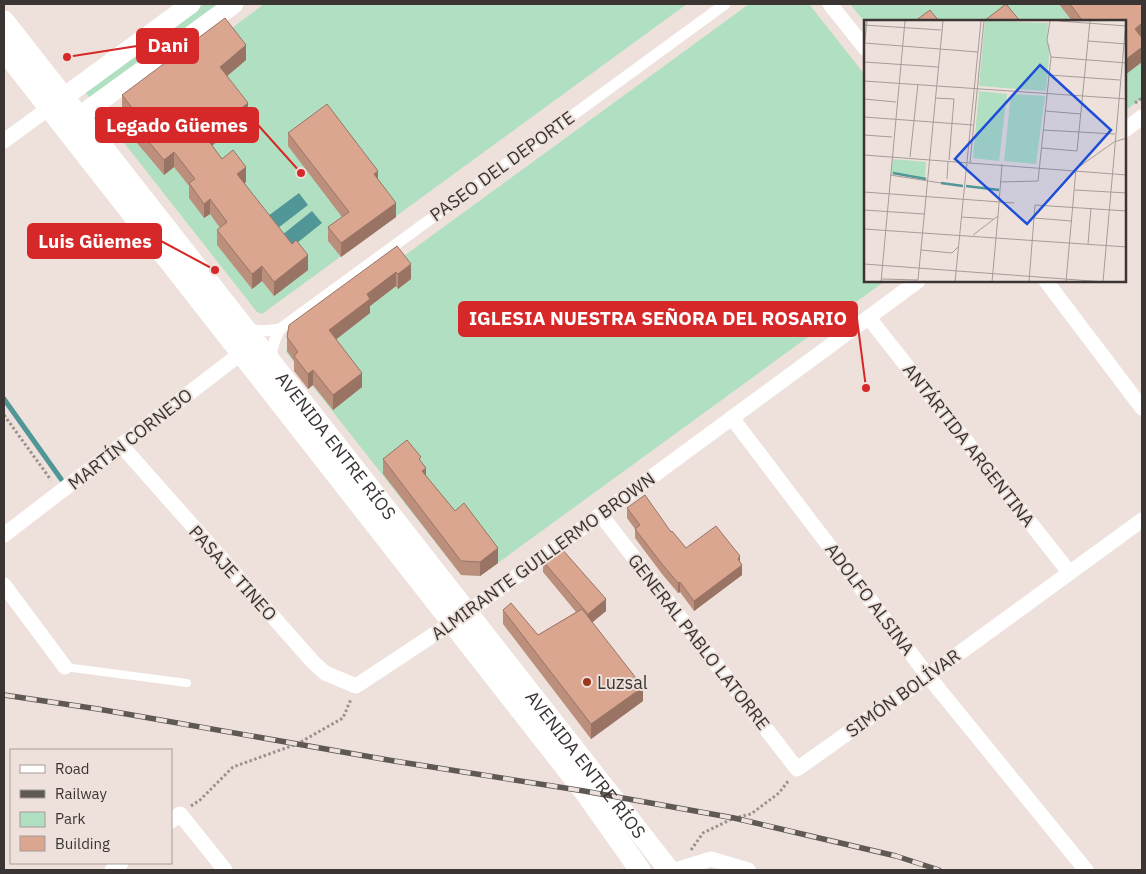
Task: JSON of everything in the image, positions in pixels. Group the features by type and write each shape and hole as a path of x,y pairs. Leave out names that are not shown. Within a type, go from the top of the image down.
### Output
{"main road":[{"name":"AVENIDA ENTRE RÍOS","path":"4,21 56,103 246,340 578,768 669,870"},
{"name":"AVENIDA ENTRE RÍOS","path":"4,50 56,103"},
{"name":"AVENIDA ENTRE RÍOS","path":"246,340 273,364 460,618"},
{"name":"AVENIDA ENTRE RÍOS","path":"578,768 640,870"}],"street":[{"path":"4,141 191,4"},
{"path":"71,122 234,4"},
{"name":"PASEO DEL DEPORTE","path":"280,329 725,4"},
{"path":"830,4 864,47"},
{"name":"ALMIRANTE GUILLERMO BROWN","path":"356,686 460,618 917,282"},
{"path":"1047,282 1142,408"},
{"name":"ANTÁRTIDA ARGENTINA","path":"870,318 1069,572"},
{"path":"246,340 253,330 280,329"},
{"path":"273,364 271,354 274,340 280,329"},
{"name":"MARTÍN CORNEJO","path":"4,535 121,445 246,340"},
{"name":"ADOLFO ALSINA","path":"732,418 928,676 1086,870"},
{"name":"PASAJE TINEO","path":"121,445 312,662 325,673 356,686"},
{"name":"GENERAL PABLO LATORRE","path":"600,515 797,769"},
{"name":"SIMÓN BOLÍVAR","path":"797,769 1142,520"},
{"path":"4,584 66,667"},
{"path":"176,817 225,870"},
{"path":"676,870 711,859 748,870"}],"lane":[{"path":"66,667 187,683"}],"path":[{"path":"4,415 60,492"},
{"path":"176,817 200,800 233,767 297,744 343,718 356,686"},
{"path":"686,856 703,833 734,818 751,814 779,793 797,769"}],"green space":[{"path":"204,4 218,4 90,98 85,92"},
{"path":"264,4 687,4 262,314 257,312 114,130 118,113"},
{"path":"749,4 809,4 864,74 864,282 884,282 480,576 461,575 286,352 289,340"},
{"path":"850,4 1142,4 1142,98 1126,110 1126,20 864,21"}],"water":[{"path":"299,193 308,205 278,228 268,216"},
{"path":"312,211 322,223 292,247 282,235"}],"building":[{"path":"1006,4 1019,20 985,20"},
{"path":"1070,4 1142,4 1142,23 1135,29 1142,38 1142,47 1126,59 1126,20 1082,20"},
{"path":"930,10 938,20 916,20"},
{"path":"225,18 246,45 220,67 248,103 205,136 222,159 233,150 246,167 237,174 292,244 296,240 308,255 274,282 262,266 252,274 217,230 227,222 210,199 204,204 189,183 195,179 174,152 164,160 137,128 144,123 122,95"},
{"path":"327,104 378,171 374,174 396,203 341,243 328,227 349,212 288,133"},
{"path":"397,246 411,264 398,274 396,272 367,294 370,299 329,330 362,373 333,395 313,370 308,374 294,356 298,352 287,337 289,325"},
{"path":"407,440 421,457 419,459 426,468 422,471 455,511 464,503 498,548 480,562 461,561 383,459"},
{"path":"645,495 671,532 686,548 716,526 740,556 738,559 742,565 694,601 635,529 640,525 627,508"},
{"path":"561,548 606,599 588,614 543,561"},
{"name":"Luzsal","path":"511,603 538,635 582,609 643,687 591,724 503,610"}],"waterway":[{"path":"4,399 61,479"}],"railway":[{"path":"4,695 98,709 734,818 896,856 939,870"}],"place":[{"name":"Dani","path":"67,57"},
{"name":"Legado Güemes","path":"301,173"},
{"name":"Luis Güemes","path":"215,270"},
{"name":"IGLESIA NUESTRA SEÑORA DEL ROSARIO","path":"866,388"},
{"name":"Luzsal","path":"587,682"}]}
